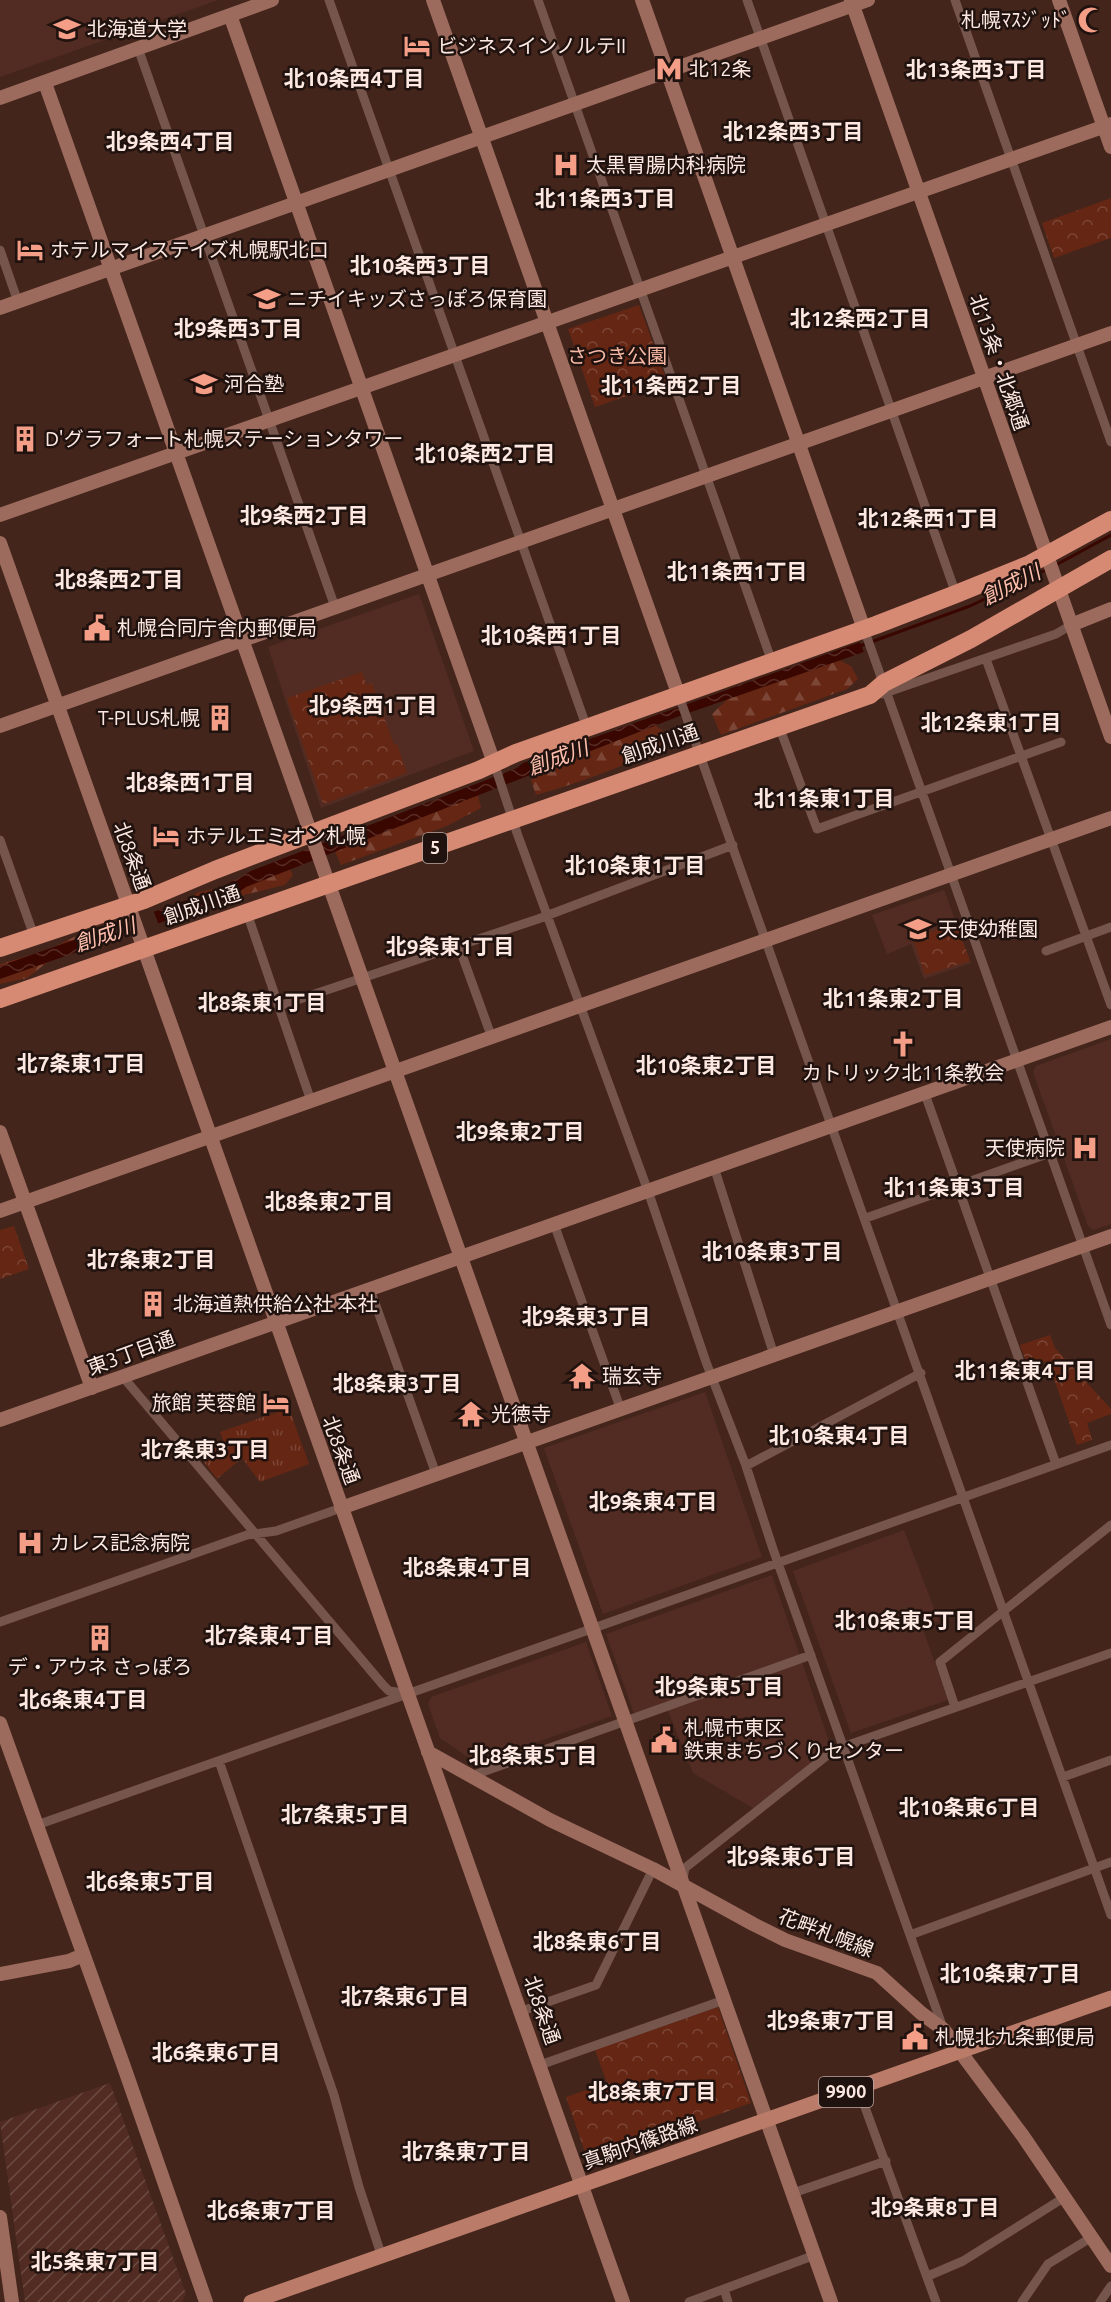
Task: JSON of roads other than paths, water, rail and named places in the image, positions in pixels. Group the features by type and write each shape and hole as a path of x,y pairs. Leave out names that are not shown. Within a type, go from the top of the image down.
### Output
{"highway":[{"name":"創成川通","path":"0,999 141,941 247,913 329,886 880,691 971,639 1111,520"},
{"name":"創成川通","path":"0,948 34,936 130,911 496,770 587,728 681,700 772,662 866,633 956,594 1111,559"}],"main road":[{"name":"真駒内篠路線","path":"251,2302 1111,1998"}],"street":[{"path":"0,98 272,0"},
{"path":"329,0 587,728"},
{"path":"433,0 1111,1915"},
{"path":"538,0 772,662"},
{"path":"642,0 866,633 880,691 922,792 1111,1325"},
{"path":"747,0 956,594"},
{"path":"0,308 760,38 852,3 868,0"},
{"path":"955,0 1111,442"},
{"path":"1059,0 1107,125 1111,147"},
{"name":"北13条・北郷通","path":"852,3 1111,737"},
{"path":"230,15 513,821 648,1191 944,2030"},
{"path":"138,48 335,607"},
{"path":"45,83 831,2302"},
{"path":"0,515 1107,125"},
{"path":"0,250 18,302"},
{"path":"0,726 1111,333"},
{"name":"北8条通","path":"0,543 407,1694 522,2011 623,2302"},
{"path":"880,691 986,659 1056,634 1111,609"},
{"path":"986,659 1111,1005"},
{"path":"779,726 817,829 1061,742"},
{"path":"0,1212 1111,818"},
{"path":"0,840 34,936"},
{"path":"279,1006 538,919 733,844"},
{"path":"247,913 311,1101"},
{"path":"1046,951 1111,927"},
{"path":"458,944 492,1038"},
{"name":"東3丁目通","path":"0,1420 1111,1027"},
{"path":"925,1094 1056,1464"},
{"path":"0,1131 92,1388"},
{"path":"866,1218 1050,1153"},
{"path":"714,1167 774,1355"},
{"path":"554,1224 621,1410"},
{"path":"0,1622 247,1535 276,1531 1111,1236"},
{"path":"370,1289 436,1474"},
{"path":"746,1466 921,1373"},
{"path":"123,1377 383,1685 389,1691 407,1694"},
{"path":"37,1825 1111,1445"},
{"path":"955,1707 939,1662 1111,1524"},
{"path":"682,1884 685,1868 834,1750 1111,1653"},
{"path":"474,1775 811,1655"},
{"path":"0,1723 206,2302"},
{"name":"花畔札幌線","path":"428,1752 474,1775 550,1820 653,1869 785,1940 877,1973 921,2013 944,2030 1016,2127 1111,2266"},
{"path":"1063,1777 1111,1760"},
{"path":"219,1761 334,2095 359,2187 382,2257"},
{"path":"910,1935 1111,1862"},
{"path":"522,2011 596,1985 653,1869"},
{"path":"693,1915 710,1900"},
{"path":"0,1974 69,1961 83,1955"},
{"path":"540,2065 724,2000"},
{"path":"858,2088 936,2302"},
{"path":"793,2193 886,2161"},
{"path":"927,2276 963,2261 1065,2197"},
{"path":"0,2217 12,2302"},
{"path":"1022,2302 1048,2264 1092,2237"},
{"path":"689,2302 815,2255"},
{"path":"1100,2302 1111,2286"},
{"path":"724,2289 728,2302"}],"water":[{"path":"860,642 864,652 677,717 246,887 231,898 0,979 0,966 218,889 251,871 517,768 523,763"}],"waterway":[{"name":"創成川","path":"1054,566 1111,535"},
{"name":"創成川","path":"860,646 970,606 1048,569"}],"place":[{"name":"札幌ﾏｽｼﾞｯﾄﾞ","path":"1091,20"},
{"name":"北海道大学","path":"67,29"},
{"name":"ビジネスインノルテII","path":"417,46"},
{"name":"北12条","path":"669,69"},
{"name":"太黒胃腸内科病院","path":"566,165"},
{"name":"ホテルマイステイズ札幌駅北口","path":"30,250"},
{"name":"ニチイキッズさっぽろ保育園","path":"267,299"},
{"name":"河合塾","path":"204,384"},
{"name":"D'グラフォート札幌ステーションタワー","path":"25,439"},
{"name":"札幌合同庁舎内郵便局","path":"97,628"},
{"name":"T-PLUS札幌","path":"220,718"},
{"name":"ホテルエミオン札幌","path":"166,836"},
{"name":"天使幼稚園","path":"918,929"},
{"name":"カトリック北11条教会","path":"903,1044"},
{"name":"天使病院","path":"1085,1148"},
{"name":"北海道熱供給公社 本社","path":"153,1304"},
{"name":"瑞玄寺","path":"582,1376"},
{"name":"旅館 芙蓉館","path":"276,1403"},
{"name":"光徳寺","path":"471,1414"},
{"name":"カレス記念病院","path":"30,1543"},
{"name":"デ・アウネ さっぽろ","path":"100,1638"},
{"name":"札幌市東区 鉄東まちづくりセンター","path":"664,1740"},
{"name":"札幌北九条郵便局","path":"915,2037"}],"district":[{"name":"北13条西3丁目","path":"976,70"},
{"name":"北10条西4丁目","path":"354,79"},
{"name":"北12条西3丁目","path":"793,132"},
{"name":"北9条西4丁目","path":"170,142"},
{"name":"北11条西3丁目","path":"605,199"},
{"name":"北10条西3丁目","path":"420,266"},
{"name":"北12条西2丁目","path":"860,319"},
{"name":"北9条西3丁目","path":"238,329"},
{"name":"北11条西2丁目","path":"671,386"},
{"name":"北10条西2丁目","path":"485,454"},
{"name":"北9条西2丁目","path":"304,516"},
{"name":"北12条西1丁目","path":"928,519"},
{"name":"北11条西1丁目","path":"737,572"},
{"name":"北8条西2丁目","path":"119,580"},
{"name":"北10条西1丁目","path":"551,636"},
{"name":"北9条西1丁目","path":"373,706"},
{"name":"北12条東1丁目","path":"991,723"},
{"name":"北8条西1丁目","path":"190,783"},
{"name":"北11条東1丁目","path":"824,799"},
{"name":"北10条東1丁目","path":"635,866"},
{"name":"北9条東1丁目","path":"450,947"},
{"name":"北11条東2丁目","path":"893,999"},
{"name":"北8条東1丁目","path":"262,1003"},
{"name":"北7条東1丁目","path":"81,1064"},
{"name":"北10条東2丁目","path":"706,1066"},
{"name":"北9条東2丁目","path":"520,1132"},
{"name":"北11条東3丁目","path":"954,1188"},
{"name":"北8条東2丁目","path":"329,1202"},
{"name":"北10条東3丁目","path":"772,1252"},
{"name":"北7条東2丁目","path":"151,1260"},
{"name":"北9条東3丁目","path":"586,1317"},
{"name":"北11条東4丁目","path":"1025,1371"},
{"name":"北8条東3丁目","path":"397,1384"},
{"name":"北10条東4丁目","path":"839,1436"},
{"name":"北7条東3丁目","path":"205,1450"},
{"name":"北9条東4丁目","path":"653,1502"},
{"name":"北8条東4丁目","path":"467,1568"},
{"name":"北10条東5丁目","path":"905,1621"},
{"name":"北7条東4丁目","path":"269,1636"},
{"name":"北9条東5丁目","path":"719,1687"},
{"name":"北6条東4丁目","path":"83,1700"},
{"name":"北8条東5丁目","path":"533,1756"},
{"name":"北10条東6丁目","path":"969,1808"},
{"name":"北7条東5丁目","path":"345,1815"},
{"name":"北9条東6丁目","path":"791,1857"},
{"name":"北6条東5丁目","path":"150,1882"},
{"name":"北8条東6丁目","path":"597,1942"},
{"name":"北10条東7丁目","path":"1010,1974"},
{"name":"北7条東6丁目","path":"405,1997"},
{"name":"北9条東7丁目","path":"831,2021"},
{"name":"北6条東6丁目","path":"216,2053"},
{"name":"北8条東7丁目","path":"652,2092"},
{"name":"北7条東7丁目","path":"466,2152"},
{"name":"北9条東8丁目","path":"935,2208"},
{"name":"北6条東7丁目","path":"271,2211"},
{"name":"北5条東7丁目","path":"95,2262"}],"park label":[{"name":"さつき公園","path":"617,356"}]}
